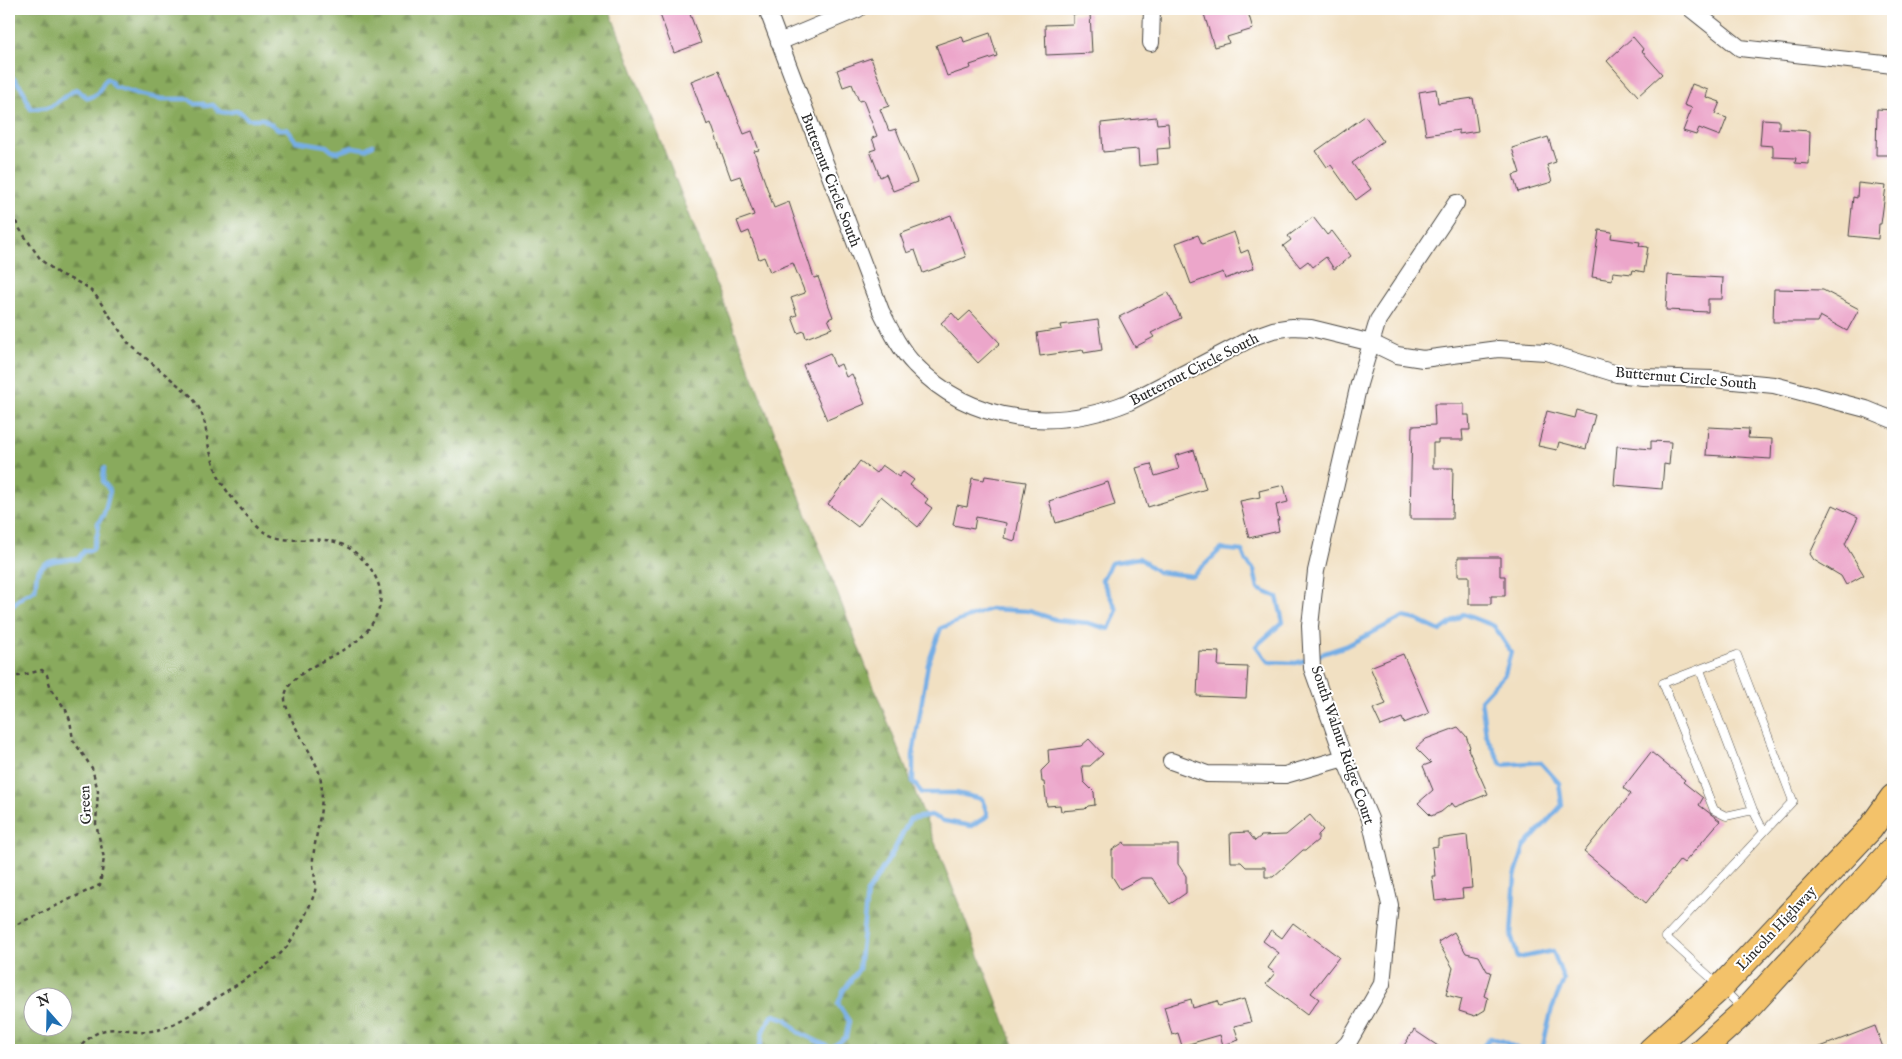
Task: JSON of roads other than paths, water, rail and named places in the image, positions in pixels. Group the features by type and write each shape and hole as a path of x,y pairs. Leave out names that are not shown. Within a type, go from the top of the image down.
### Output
{"main road":[{"name":"Lincoln Highway","path":"1651,1050 1721,987 1870,829 1893,797"},
{"path":"1702,1050 1745,1011 1893,849"}],"street":[{"name":"Butternut Circle South","path":"767,9 881,311 893,335 913,364 928,378 966,403 995,413 1029,419 1084,417 1130,402 1244,342 1273,330 1311,328 1372,343 1397,354 1423,359 1498,349 1546,352 1616,374 1643,377 1713,379 1774,385 1866,409 1893,420"},
{"path":"779,42 858,9"},
{"path":"1152,9 1152,43"},
{"path":"1692,9 1740,48 1893,65"},
{"name":"South Walnut Ridge Court","path":"1341,1050 1348,1042 1382,984 1390,905 1370,818 1344,758 1312,668 1310,626 1316,571 1359,384 1378,320 1456,203"},
{"path":"1171,761 1207,774 1285,775 1344,758"}],"lane":[{"path":"1745,1011 1666,938 1792,801 1737,656 1663,683 1714,810 1726,816 1753,810"},
{"path":"1700,670 1753,810 1764,832"}],"waterway":[{"path":"9,73 24,91 31,109 50,107 76,89 88,98 96,94 107,79 111,81 113,86 142,95 162,99 189,99 194,103 202,103 206,106 213,105 222,112 239,111 248,119 263,119 278,129 287,129 296,141 326,146 332,151 338,152 353,147 365,149 373,145"},
{"path":"9,609 23,596 35,590 37,574 44,565 54,561 78,559 84,551 93,549 98,532 98,523 104,514 110,491 103,481 104,468"},
{"path":"757,1050 760,1047 763,1031 773,1015 786,1019 798,1032 831,1048 846,1037 849,1021 838,1004 843,991 859,969 867,893 892,854 910,819 931,815 944,821 971,826 988,816 982,799 956,793 922,793 913,782 913,755 928,664 941,628 990,609 1029,611 1057,620 1088,623 1109,629 1117,610 1102,580 1111,563 1139,558 1158,572 1193,576 1221,549 1242,551 1246,561 1254,570 1258,589 1277,597 1283,622 1256,646 1268,662 1296,663 1309,659"},
{"path":"1316,656 1346,646 1403,617 1417,620 1440,631 1463,614 1494,626 1511,652 1505,674 1481,700 1486,735 1502,765 1540,762 1559,783 1562,805 1524,847 1515,877 1511,935 1518,958 1553,951 1564,980 1552,1008 1543,1046 1536,1050"},
{"path":"1480,1050 1490,1038 1503,1041 1520,1050"}]}
